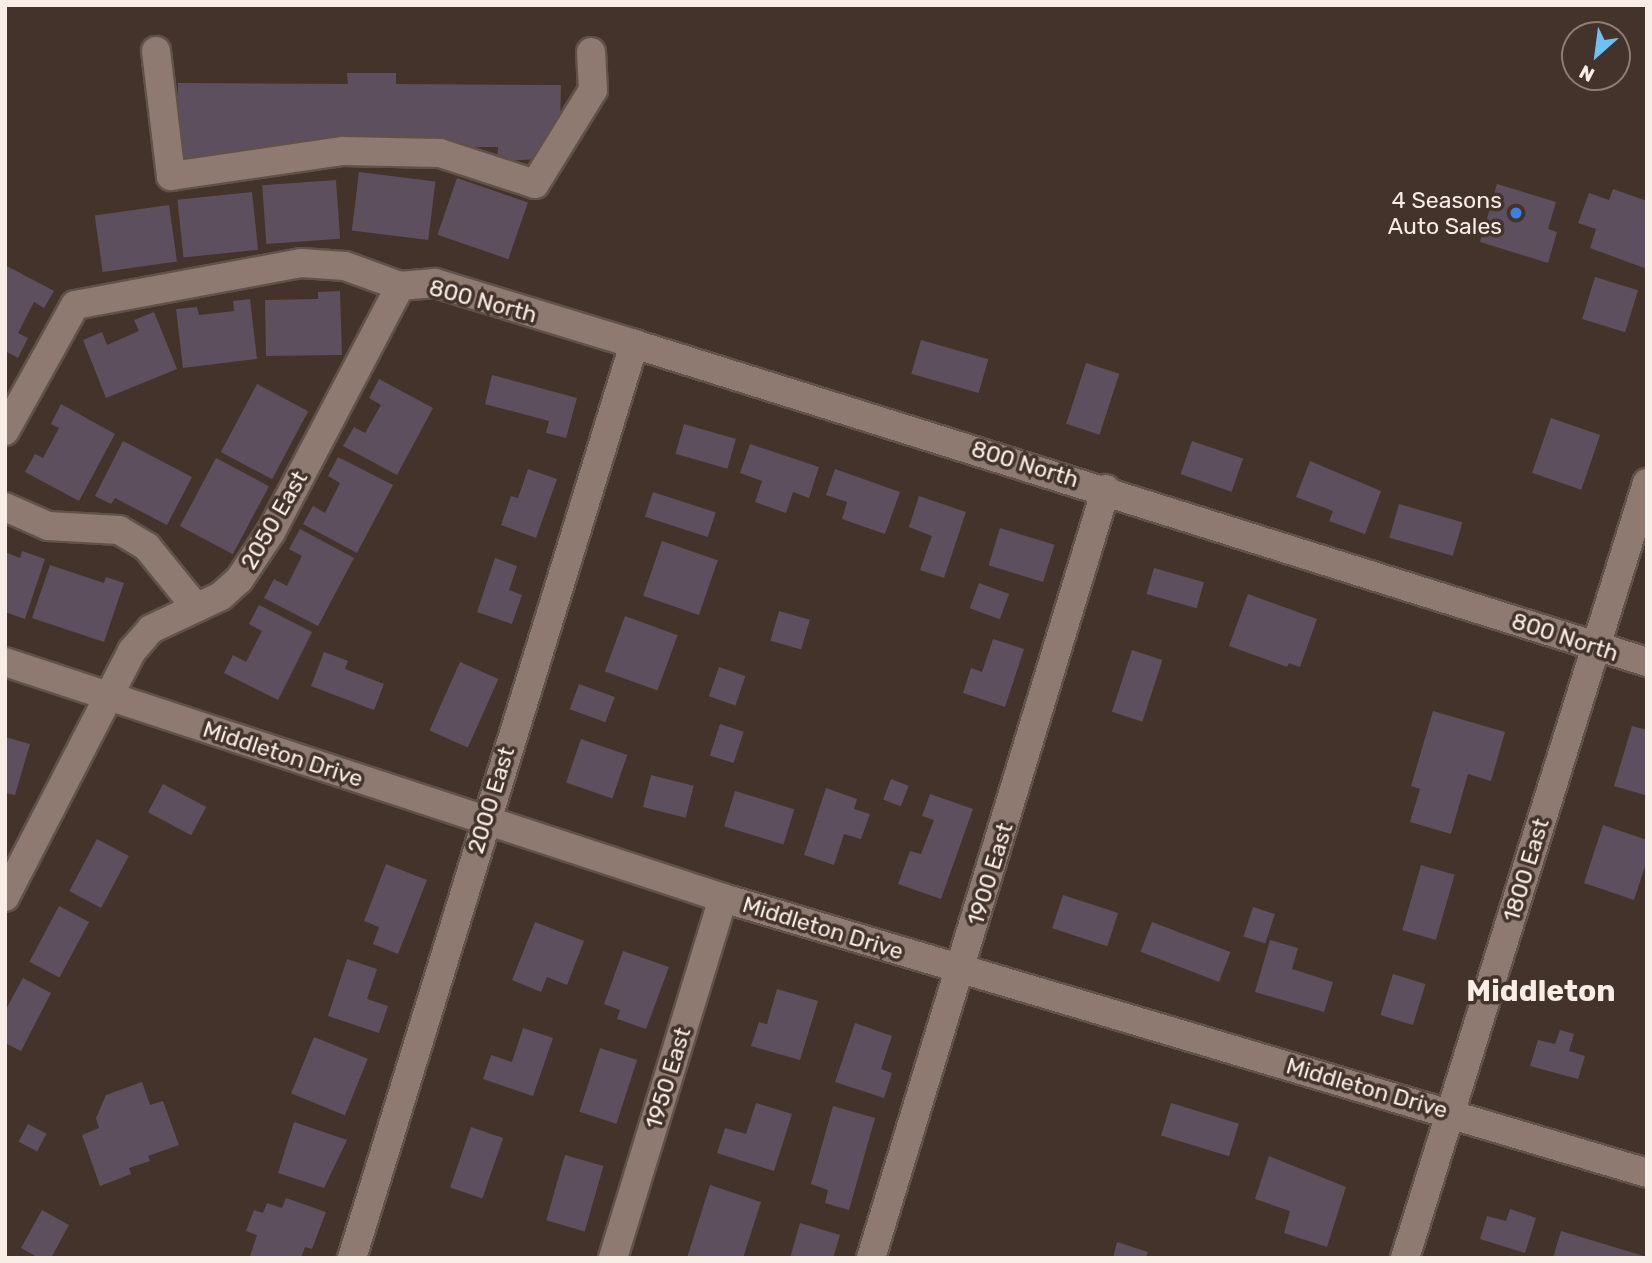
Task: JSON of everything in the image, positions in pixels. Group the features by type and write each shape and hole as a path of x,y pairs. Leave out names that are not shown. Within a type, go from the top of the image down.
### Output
{"street":[{"path":"156,51 171,176 357,151 440,153 535,184 593,90 591,52"},
{"path":"5,431 75,305 300,263 345,266 400,286"},
{"name":"800 North","path":"400,286 435,284 634,344 1106,489 1647,663"},
{"name":"2050 East","path":"5,897 132,651 151,629 195,606 222,596 239,580 264,542 400,286"},
{"name":"2000 East","path":"352,1258 484,820 634,344"},
{"name":"1800 East","path":"1405,1258 1647,482"},
{"name":"1900 East","path":"871,1258 1106,489"},
{"path":"5,507 48,526 119,530 147,547 195,606"},
{"name":"Middleton Drive","path":"5,662 723,898 1647,1173"},
{"name":"1950 East","path":"613,1258 723,898"}],"building":[{"path":"347,73 396,73 396,84 561,85 560,125 542,159 497,161 498,147 249,148 249,160 177,157 178,83 348,84"},
{"path":"359,172 435,181 428,240 352,231"},
{"path":"457,178 528,202 508,259 437,235"},
{"path":"336,180 340,239 266,244 262,185"},
{"path":"1497,184 1556,202 1548,229 1557,232 1548,263 1480,242"},
{"path":"1613,189 1647,201 1647,269 1590,248 1596,229 1578,223 1589,193 1609,200"},
{"path":"252,192 258,250 183,258 177,200"},
{"path":"169,205 177,261 103,272 95,215"},
{"path":"5,265 54,291 44,308 34,302 18,333 28,338 18,358 5,351"},
{"path":"1595,277 1638,290 1625,332 1582,319"},
{"path":"340,291 342,355 266,356 265,300 318,299 318,292"},
{"path":"250,299 257,359 183,368 176,309 197,307 199,315 234,311 233,301"},
{"path":"154,312 177,369 106,398 83,340 102,332 107,345 139,331 134,320"},
{"path":"921,340 988,359 979,393 911,374"},
{"path":"1086,363 1119,374 1100,435 1066,424"},
{"path":"492,375 577,398 566,438 546,433 549,421 485,404"},
{"path":"379,379 433,408 397,475 343,446 354,427 365,433 381,405 369,398"},
{"path":"257,384 308,411 272,479 221,452"},
{"path":"61,404 115,434 79,501 25,472 35,454 43,458 59,428 51,424"},
{"path":"1551,418 1600,435 1581,490 1532,473"},
{"path":"684,424 736,439 727,469 675,454"},
{"path":"123,441 192,477 167,525 115,498 111,504 95,496"},
{"path":"1192,441 1243,459 1232,492 1181,474"},
{"path":"750,444 819,467 809,498 793,492 786,513 755,502 762,481 740,473"},
{"path":"338,457 393,485 357,553 303,524 313,506 325,513 340,483 328,476"},
{"path":"216,458 269,486 233,554 180,526"},
{"path":"1310,461 1381,491 1365,534 1329,521 1333,511 1296,497"},
{"path":"528,469 557,479 536,538 501,525 511,496 518,498"},
{"path":"835,469 900,492 885,534 842,519 847,502 826,495"},
{"path":"653,492 716,512 708,537 645,517"},
{"path":"919,496 966,512 944,578 920,570 932,536 909,527"},
{"path":"1399,504 1462,522 1453,556 1389,538"},
{"path":"1000,528 1055,545 1043,582 989,565"},
{"path":"300,529 354,558 318,626 264,598 274,579 287,586 302,556 289,549"},
{"path":"662,541 718,560 699,615 643,596"},
{"path":"22,551 45,559 25,619 5,612 5,552 20,558"},
{"path":"495,558 517,566 509,590 522,595 512,624 477,612"},
{"path":"50,565 104,583 106,577 124,583 104,642 32,618"},
{"path":"1154,568 1204,582 1197,608 1147,594"},
{"path":"979,583 1009,594 1000,619 970,608"},
{"path":"1248,594 1317,619 1300,667 1289,663 1287,667 1229,646"},
{"path":"259,605 312,632 278,700 224,673 233,655 246,662 262,631 249,624"},
{"path":"779,611 810,620 801,650 770,641"},
{"path":"625,616 678,635 657,691 605,671"},
{"path":"993,639 1024,649 1005,707 963,693 971,668 982,672"},
{"path":"1132,650 1162,660 1142,722 1112,712"},
{"path":"324,652 348,661 345,669 384,684 374,710 311,686"},
{"path":"460,662 498,679 468,748 429,731"},
{"path":"719,667 745,676 735,705 709,696"},
{"path":"579,684 615,697 605,722 570,709"},
{"path":"1433,711 1505,732 1491,781 1468,774 1451,834 1410,822 1420,789 1411,786"},
{"path":"720,724 744,732 734,763 710,755"},
{"path":"1632,726 1647,730 1645,795 1614,786"},
{"path":"5,737 30,744 15,795 5,793"},
{"path":"581,739 627,755 612,798 566,782"},
{"path":"651,775 694,786 686,818 643,807"},
{"path":"891,779 909,786 901,806 883,800"},
{"path":"163,784 206,807 191,835 148,812"},
{"path":"826,788 857,799 854,809 870,814 861,839 844,834 834,865 804,855"},
{"path":"735,791 794,809 783,845 724,826"},
{"path":"930,794 973,809 941,899 898,884 910,851 921,854 934,820 922,816"},
{"path":"1603,825 1647,840 1647,860 1634,900 1584,883"},
{"path":"97,839 129,856 101,908 69,891"},
{"path":"386,864 427,880 398,954 373,944 379,927 364,921"},
{"path":"1421,865 1455,875 1436,940 1402,930"},
{"path":"1063,895 1118,913 1107,946 1052,928"},
{"path":"59,906 89,922 59,978 29,962"},
{"path":"1253,907 1275,914 1265,944 1243,936"},
{"path":"535,922 584,941 567,985 547,977 541,992 512,980"},
{"path":"1152,922 1230,952 1219,982 1141,952"},
{"path":"1270,940 1298,948 1292,969 1333,982 1324,1012 1255,992"},
{"path":"623,951 669,967 646,1029 617,1019 620,1010 604,1004"},
{"path":"347,959 377,969 367,999 388,1006 379,1033 328,1016"},
{"path":"1393,974 1426,984 1413,1025 1380,1015"},
{"path":"23,978 51,993 21,1051 5,1043 5,1011"},
{"path":"777,989 818,1001 800,1060 751,1046 759,1022 767,1024"},
{"path":"855,1023 892,1036 881,1069 892,1073 884,1098 835,1082"},
{"path":"523,1028 553,1038 533,1096 483,1079 491,1055 512,1062"},
{"path":"1560,1030 1574,1034 1569,1051 1585,1056 1578,1079 1530,1066 1538,1040 1555,1044"},
{"path":"314,1037 368,1059 345,1115 291,1094"},
{"path":"600,1048 637,1060 616,1124 579,1112"},
{"path":"142,1082 150,1105 163,1101 179,1145 148,1156 150,1161 129,1168 131,1174 100,1186 82,1135 99,1128 96,1118 106,1095"},
{"path":"756,1103 792,1114 774,1171 717,1153 725,1128 746,1134"},
{"path":"1171,1103 1239,1124 1229,1156 1161,1136"},
{"path":"833,1106 875,1118 849,1210 825,1203 828,1190 811,1184"},
{"path":"294,1122 347,1140 324,1188 278,1173"},
{"path":"28,1124 47,1134 37,1152 19,1142"},
{"path":"471,1127 503,1138 482,1199 450,1188"},
{"path":"565,1155 603,1166 585,1231 546,1220"},
{"path":"1269,1156 1346,1187 1327,1247 1284,1233 1290,1211 1255,1199"},
{"path":"710,1185 761,1202 743,1258 687,1258"},
{"path":"286,1198 326,1212 312,1249 305,1247 301,1258 250,1256 257,1235 246,1231 254,1210 263,1213 267,1203 282,1208"},
{"path":"1510,1209 1536,1218 1525,1253 1480,1239 1487,1216 1506,1221"},
{"path":"42,1210 69,1225 51,1258 39,1258 21,1248"},
{"path":"800,1223 840,1235 833,1258 790,1258"},
{"path":"1561,1231 1647,1257 1647,1258 1553,1258"},
{"path":"1117,1242 1148,1252 1146,1258 1113,1258"}],"place":[{"name":"4 Seasons Auto Sales","path":"1516,213"}],"district":[{"name":"Middleton","path":"1541,991"}]}
